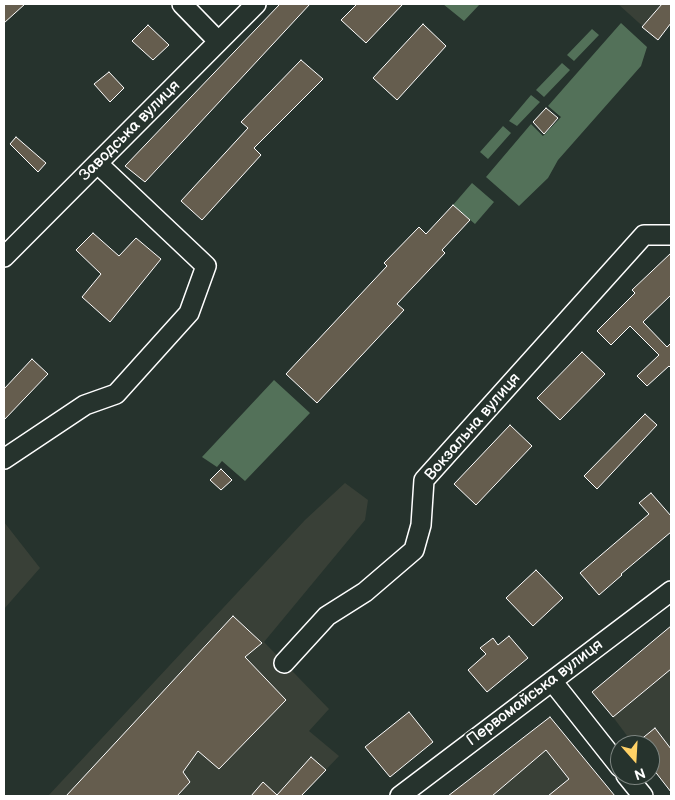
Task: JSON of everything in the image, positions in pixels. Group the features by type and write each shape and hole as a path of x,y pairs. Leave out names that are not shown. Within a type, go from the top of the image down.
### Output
{"street":[{"path":"182,4 218,41"},
{"name":"Заводська вулиця","path":"4,258 67,192 98,164 256,4"},
{"path":"4,459 85,405 116,394 189,313 206,266 98,164"},
{"name":"Вокзальна вулиця","path":"284,663 327,616 365,592 414,550 421,525 424,480 644,235 671,235"},
{"name":"Первомайська вулиця","path":"400,796 671,591"},
{"path":"552,680 610,754"},
{"path":"634,785 643,796"}],"shaded area":[{"path":"618,4 671,4 671,23 658,40"},
{"path":"345,483 368,500 365,520 264,642 329,709 309,731 339,756 301,796 48,796 305,520"},
{"path":"4,522 40,568 4,609"},
{"path":"671,669 671,749 655,728 646,735 626,735 613,717"},
{"path":"546,750 569,779 553,793 555,796 492,796"},
{"path":"475,775 492,796 448,796"}],"green space":[{"path":"443,4 480,4 464,21"},
{"path":"621,23 647,47 641,66 558,160 548,178 519,206 486,177 531,124 543,136 561,117 548,106"},
{"path":"592,29 599,35 574,61 567,55"},
{"path":"562,63 570,70 544,97 536,90"},
{"path":"531,95 540,102 517,126 509,121"},
{"path":"503,126 511,133 488,159 480,152"},
{"path":"472,183 494,202 475,224 453,205"},
{"path":"274,380 310,413 245,481 222,461 217,467 202,457"}],"building":[{"path":"4,4 25,4 4,23"},
{"path":"280,4 310,4 145,182 125,166"},
{"path":"357,4 403,4 366,43 341,20"},
{"path":"662,4 671,4 671,23 658,40 642,27"},
{"path":"423,24 446,46 397,100 373,78"},
{"path":"148,25 169,45 153,60 132,41"},
{"path":"301,60 323,79 254,148 261,155 202,220 181,201 248,128 241,122"},
{"path":"109,72 124,88 110,102 94,84"},
{"path":"546,108 558,118 544,134 533,122"},
{"path":"16,137 46,163 38,172 10,144"},
{"path":"453,205 470,220 442,250 445,253 397,304 404,310 317,403 286,374 387,266 384,263 419,227 426,234"},
{"path":"93,233 119,256 136,238 161,259 110,322 82,297 101,274 76,250"},
{"path":"671,253 671,295 643,322 667,347 671,343 671,368 669,366 647,386 637,376 659,355 630,326 611,345 597,331 635,293 632,290"},
{"path":"582,352 605,374 560,420 537,398"},
{"path":"32,359 48,374 4,420 4,389"},
{"path":"645,414 657,425 597,489 584,476"},
{"path":"510,425 532,446 476,505 454,484"},
{"path":"221,469 232,480 221,490 210,480"},
{"path":"651,493 671,516 671,532 599,595 580,573 649,514 639,503"},
{"path":"536,570 563,598 533,626 506,598"},
{"path":"233,616 262,643 245,657 286,700 219,769 198,751 183,772 190,782 177,796 66,796"},
{"path":"671,626 671,669 613,717 592,692"},
{"path":"509,636 528,658 487,692 468,670 486,654 480,648 493,638 498,645"},
{"path":"409,712 433,742 390,777 365,747"},
{"path":"550,717 615,796 548,796 569,779 546,750 492,796 448,796"},
{"path":"655,728 671,749 671,792 660,778 660,735 646,735"},
{"path":"311,757 326,770 301,796 251,796 263,782 277,795"}]}
